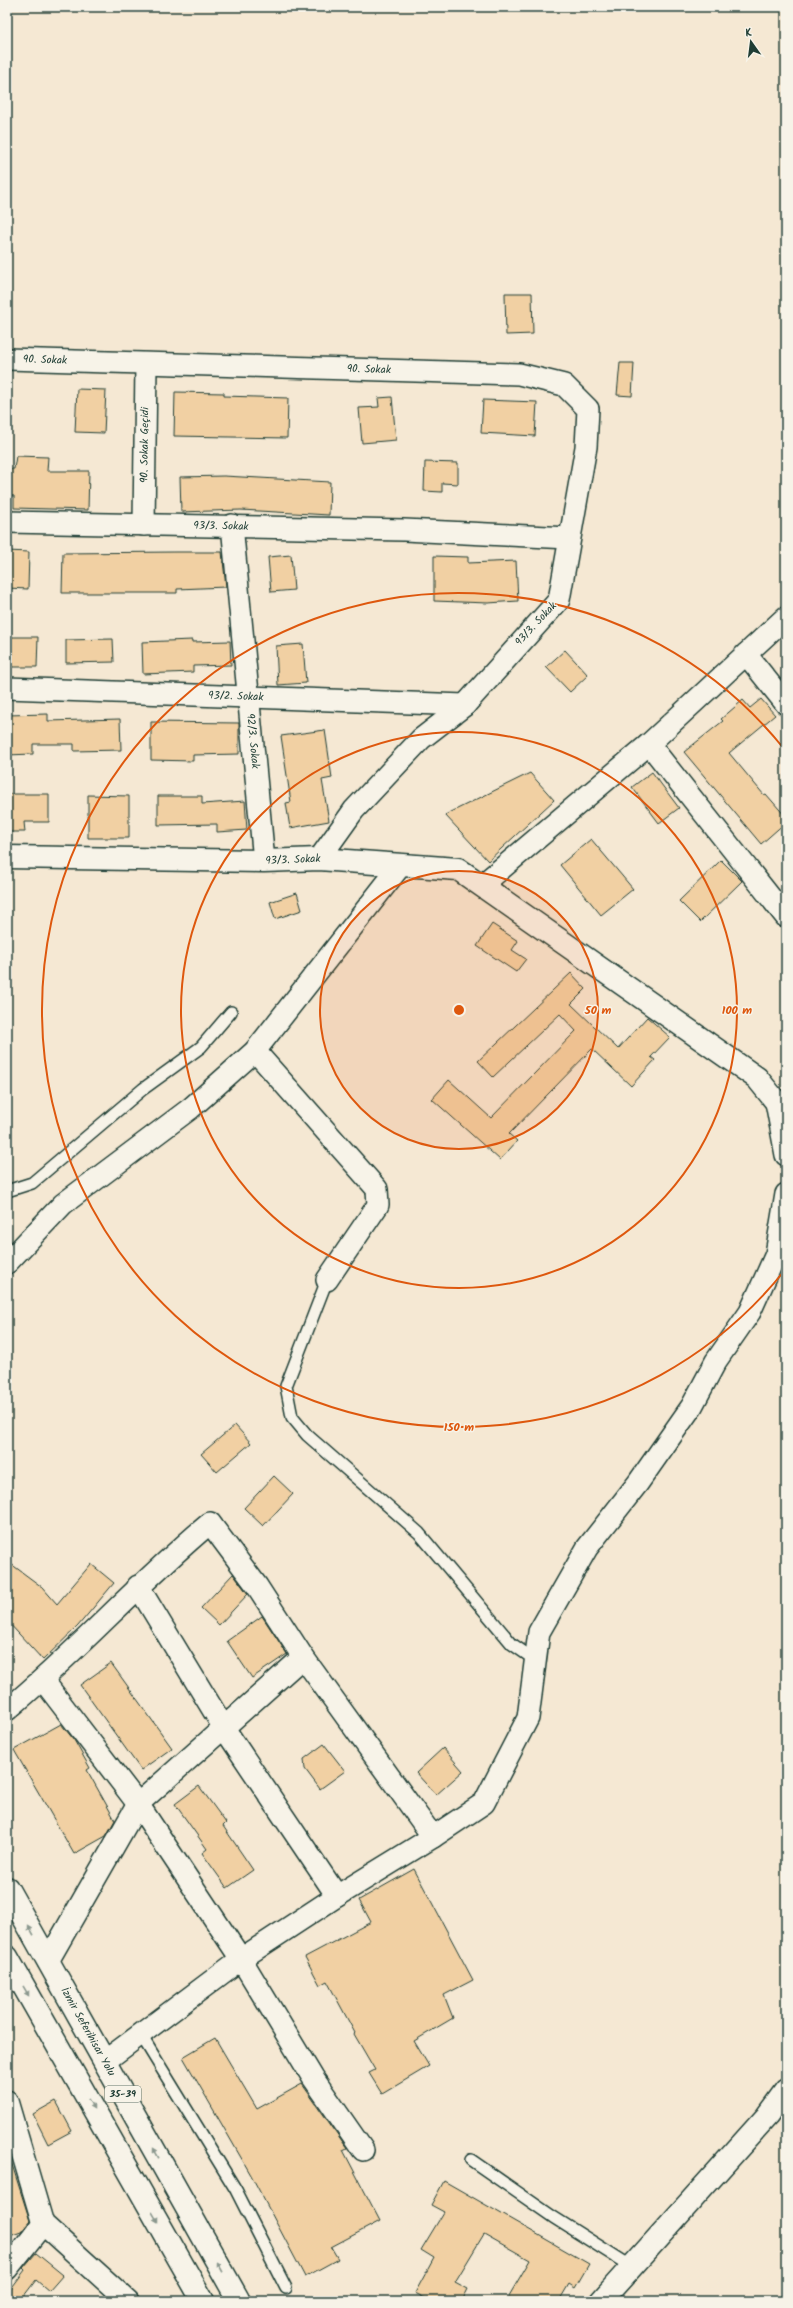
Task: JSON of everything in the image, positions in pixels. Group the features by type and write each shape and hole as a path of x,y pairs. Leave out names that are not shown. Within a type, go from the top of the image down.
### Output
{"street":[{"name":"90. Sokak","path":"7,359 519,374 564,385 588,408 586,447 569,538"},
{"name":"90. Sokak Geçidi","path":"144,525 146,364"},
{"name":"93/3. Sokak","path":"7,522 232,525 404,530 569,538 559,600 465,705 416,744 354,810 319,859 264,861 7,856"},
{"name":"92/3. Sokak","path":"232,525 247,697 264,861"},
{"path":"482,885 649,744 786,617"},
{"path":"746,654 786,704"},
{"name":"93/2. Sokak","path":"7,688 465,705"},
{"path":"649,744 786,917"},
{"path":"319,859 458,869 757,1078 781,1108 786,1155"},
{"path":"7,1263 63,1204 191,1108 255,1051 401,865"},
{"path":"255,1051 372,1183 379,1194 378,1205 327,1280"},
{"path":"105,2061 241,1959 484,1803 528,1718 539,1632 587,1548 638,1483 692,1406 716,1360 750,1312 776,1254 786,1194"},
{"path":"7,1710 43,1680 138,1586 210,1523 257,1586 302,1657 433,1837"},
{"path":"138,1586 224,1728 337,1896"},
{"path":"48,1962 138,1804 302,1657"},
{"path":"43,1680 138,1804 241,1959 313,2078 363,2150"},
{"name":"İzmir Seferihisar Yolu","path":"7,1888 238,2301"},
{"name":"35-39","path":"7,1957 203,2301"},
{"path":"601,2301 767,2116 786,2090"},
{"path":"7,2101 43,2224 128,2301"},
{"path":"7,2269 43,2224"}],"lane":[{"path":"7,1191 32,1183 143,1089 201,1048 231,1012"},
{"path":"327,1280 286,1386 292,1417 307,1435 419,1533 512,1644 535,1660"},
{"path":"141,2034 236,2190 286,2288"},
{"path":"471,2160 553,2217 632,2267"}],"building":[{"path":"505,293 532,293 533,334 506,335"},
{"path":"620,363 634,363 632,396 617,395"},
{"path":"77,389 106,390 104,433 75,432"},
{"path":"175,392 224,393 224,396 288,398 287,438 174,436"},
{"path":"392,397 396,440 362,443 359,408 379,407 378,398"},
{"path":"483,400 537,402 535,436 481,433"},
{"path":"16,456 48,457 47,471 89,471 88,510 14,508 14,496 7,495 7,469 14,469"},
{"path":"425,462 458,463 458,484 442,483 442,492 424,491"},
{"path":"224,476 330,482 329,515 241,510 181,512 180,477"},
{"path":"7,551 29,552 28,589 7,588"},
{"path":"222,552 226,587 177,589 177,593 62,593 63,553"},
{"path":"291,555 294,590 271,592 268,557"},
{"path":"434,556 468,557 468,563 516,561 518,601 488,603 434,601"},
{"path":"7,637 38,637 37,667 7,667"},
{"path":"113,639 114,662 66,663 66,640"},
{"path":"192,640 192,642 230,641 231,665 193,666 193,672 143,674 142,642"},
{"path":"303,644 306,683 278,685 276,646"},
{"path":"565,650 588,675 570,692 546,667"},
{"path":"761,699 775,715 729,753 764,795 766,794 786,817 786,822 761,844 684,752 723,721 721,719 743,700 750,708"},
{"path":"48,714 48,721 120,719 121,750 74,751 74,744 33,744 33,754 7,755 7,715"},
{"path":"151,722 239,723 239,754 193,755 193,761 151,760"},
{"path":"325,730 332,778 322,780 329,821 290,828 286,803 291,802 281,736"},
{"path":"652,772 679,808 659,823 632,787"},
{"path":"530,773 554,800 488,861 445,815"},
{"path":"7,794 49,794 49,822 24,822 25,832 7,832"},
{"path":"88,795 129,796 129,838 88,838"},
{"path":"158,796 202,796 202,804 245,801 247,830 217,832 217,824 158,825"},
{"path":"591,839 633,889 601,915 560,865"},
{"path":"721,860 742,881 700,922 679,901"},
{"path":"297,893 302,910 275,919 270,902"},
{"path":"492,924 518,941 512,950 526,959 516,972 477,946"},
{"path":"571,973 586,989 571,1004 618,1049 647,1017 670,1037 651,1057 655,1060 631,1086 592,1049 509,1134 517,1141 500,1160 432,1099 449,1080 491,1118 576,1031 560,1014 493,1077 478,1061"},
{"path":"235,1425 251,1443 217,1472 201,1454"},
{"path":"274,1476 293,1494 263,1526 244,1508"},
{"path":"7,1561 42,1587 57,1604 91,1564 114,1583 78,1626 43,1660 7,1621"},
{"path":"233,1574 248,1594 219,1625 201,1608"},
{"path":"262,1616 287,1654 252,1678 227,1641"},
{"path":"111,1663 172,1748 141,1770 80,1685"},
{"path":"61,1724 74,1740 90,1768 87,1770 115,1820 106,1836 74,1854 14,1750"},
{"path":"324,1744 345,1771 320,1789 305,1769 304,1759"},
{"path":"443,1748 463,1771 436,1795 416,1773"},
{"path":"199,1786 226,1823 223,1826 253,1870 227,1888 202,1853 207,1849 175,1804"},
{"path":"414,1869 473,1980 444,1995 453,2018 414,2041 429,2066 382,2094 369,2073 375,2070 354,2034 355,2033 327,1981 320,1985 305,1957 371,1922 359,1900"},
{"path":"215,2038 257,2109 302,2084 347,2148 343,2150 380,2221 331,2247 338,2259 305,2277 251,2175 183,2057"},
{"path":"56,2101 72,2131 48,2144 33,2114"},
{"path":"7,2149 30,2221 21,2232 7,2237"},
{"path":"444,2181 589,2264 575,2288 569,2284 559,2301 506,2301 530,2260 484,2234 455,2282 468,2289 462,2301 431,2301 415,2293 434,2258 421,2250 444,2212 431,2205"},
{"path":"36,2253 63,2275 49,2291 36,2280 20,2301 7,2301 7,2294 25,2270 23,2268"}]}
